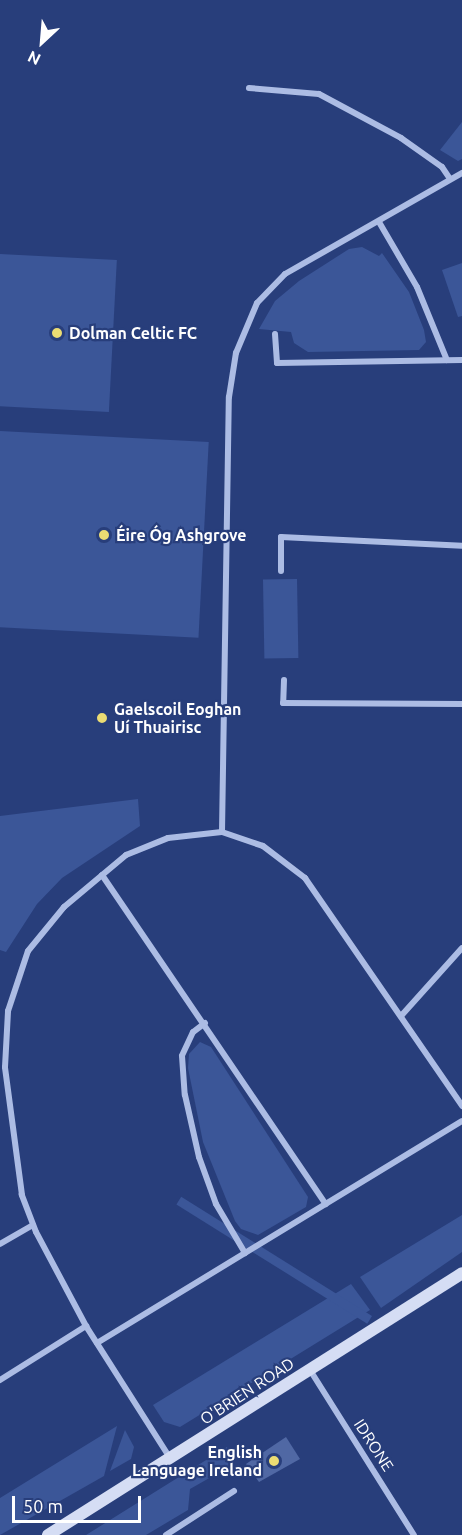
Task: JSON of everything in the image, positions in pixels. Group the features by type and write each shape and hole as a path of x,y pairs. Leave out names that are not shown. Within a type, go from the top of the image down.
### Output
{"street":[{"path":"249,88 319,94 401,138 442,167 450,179"},
{"path":"222,832 229,397 236,353 257,303 285,274 462,173"},
{"path":"379,222 417,287 447,360"},
{"path":"275,334 277,363 462,360"},
{"path":"281,571 280,537 462,546"},
{"path":"284,680 284,703 462,704"},
{"path":"171,1459 86,1326 33,1225 22,1195 8,1107 8,1011 28,951 64,907 126,855 168,838 222,832 262,846 305,878 462,1106"},
{"path":"102,875 326,1204"},
{"path":"401,1016 462,948"},
{"path":"204,1023 193,1032 182,1056 185,1095 199,1157 216,1204 245,1253"},
{"path":"0,1107 8,1107"},
{"path":"97,1343 462,1121"},
{"path":"0,1244 33,1225"},
{"name":"O'BRIEN ROAD","path":"48,1535 462,1273"},
{"path":"0,1380 86,1326"},
{"name":"IDRONE","path":"310,1370 414,1535"},
{"path":"166,1535 234,1491"}],"shaded area":[{"path":"462,122 462,159 458,161 440,150"},
{"path":"362,247 379,256 382,253 409,292 424,330 426,342 419,350 308,352 294,343 291,332 259,329 275,301 299,281 349,249"},
{"name":"Dolman Celtic FC","path":"0,254 117,260 109,412 0,406"},
{"path":"462,263 462,316 458,317 442,270"},
{"name":"Éire Óg Ashgrove","path":"0,431 209,442 198,638 0,627"},
{"path":"297,579 298,658 264,659 263,580"},
{"path":"138,799 140,826 62,878 37,904 6,952 0,950 0,816"},
{"path":"200,1042 211,1047 308,1197 306,1207 258,1235 241,1229 235,1221 203,1142 188,1068 189,1054"},
{"path":"181,1197 372,1316 367,1324 176,1204"},
{"path":"462,1215 462,1252 381,1308 360,1277"},
{"path":"351,1284 370,1310 180,1427 164,1422 153,1405"},
{"path":"117,1426 104,1476 0,1535 0,1498"},
{"path":"125,1430 134,1447 131,1459 110,1471"},
{"path":"227,1447 234,1464 190,1489 188,1510 146,1535 86,1535"}],"building":[{"name":"English Language Ireland","path":"286,1437 300,1459 259,1482 246,1464"}],"place":[{"name":"Dolman Celtic FC","path":"57,333"},
{"name":"Éire Óg Ashgrove","path":"104,535"},
{"name":"Gaelscoil Eoghan Uí Thuairisc","path":"102,718"},
{"name":"English Language Ireland","path":"274,1461"}]}
